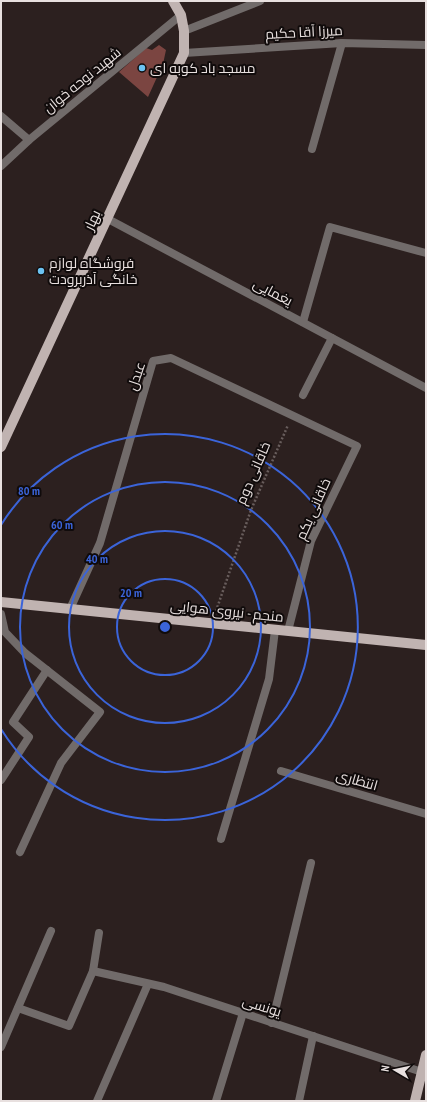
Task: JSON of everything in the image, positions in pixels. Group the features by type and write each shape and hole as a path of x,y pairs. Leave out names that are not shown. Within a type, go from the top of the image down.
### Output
{"main road":[{"name":"بهار","path":"1,447 184,53 184,31 181,15 173,1"},
{"name":"منجم - نیروی هوایی","path":"1,602 426,645"},
{"path":"415,1101 426,1055"}],"street":[{"path":"184,31 260,1"},
{"name":"شهید نوحه خوان","path":"1,166 29,140 181,15"},
{"path":"312,149 342,43"},
{"name":"میرزا آقا حکیم","path":"184,53 342,43 426,45"},
{"path":"1,116 29,140"},
{"name":"یغمایی","path":"108,218 426,388"},
{"path":"303,322 330,227 426,253"},
{"path":"303,394 332,338"},
{"name":"عبدل","path":"70,609 100,543 153,361 171,358 357,446"},
{"name":"خاقانی یکم","path":"288,631 311,541 357,446"},
{"path":"1,614 5,632 25,653 100,712 61,763 20,852"},
{"path":"221,839 269,678 275,630"},
{"path":"1,780 30,737 13,722 46,670"},
{"name":"انتظاری","path":"281,771 426,814"},
{"path":"272,1023 311,863"},
{"path":"1,1047 50,931"},
{"path":"18,1008 70,1026 93,971 99,932"},
{"name":"یونسی","path":"93,971 164,987 313,1036 424,1068"},
{"path":"97,1101 148,984"},
{"path":"216,1101 243,1013"},
{"path":"299,1101 313,1036"}],"path":[{"name":"خاقانی دوم","path":"212,623 251,510 292,416"}],"building":[{"name":"مسجد باد کوبه ای","path":"159,45 166,50 163,64 148,97 119,72 146,48 152,50"}],"place":[{"name":"مسجد باد کوبه ای","path":"142,68"},
{"name":"فروشگاه لوازم خانگی آذربرودت","path":"41,271"}]}
